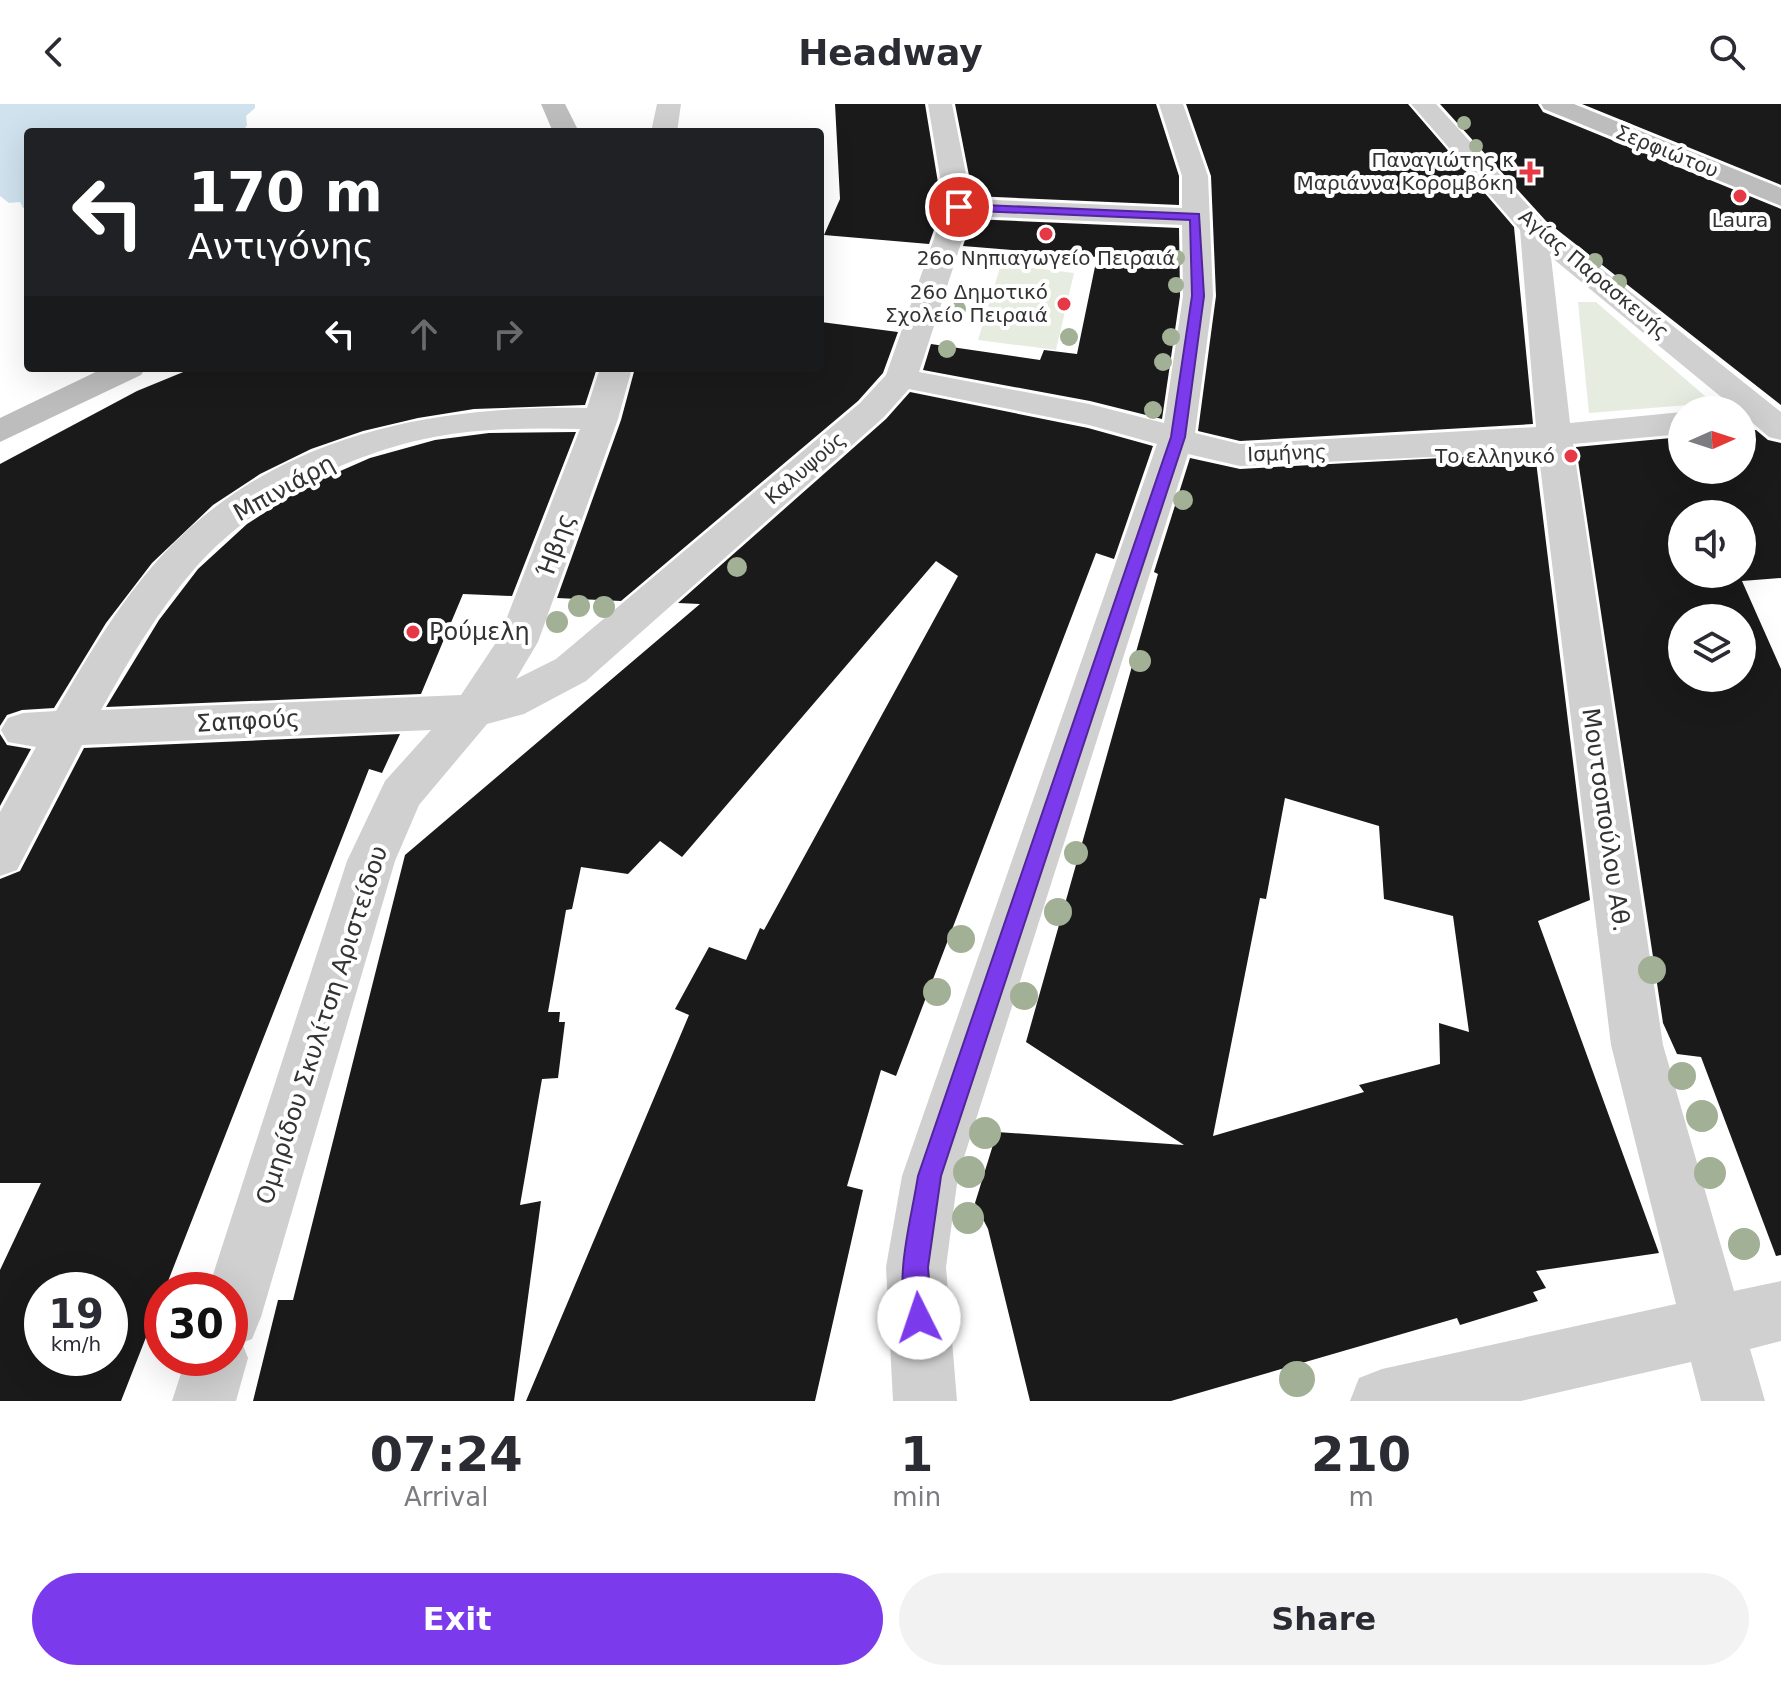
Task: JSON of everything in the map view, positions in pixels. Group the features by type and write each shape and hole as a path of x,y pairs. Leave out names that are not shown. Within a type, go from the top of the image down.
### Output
{"street":[{"path":"553,104 564,128"},
{"path":"665,128 669,104"},
{"name":"Καλυψούς","path":"473,711 509,702 571,670 872,410 901,378 959,207 940,104"},
{"path":"925,1401 916,1267 930,1176 1178,437 1198,296 1195,176 1171,104"},
{"name":"Αγίας Παρασκευής","path":"1423,104 1534,229 1763,421"},
{"name":"Σερφιώτου","path":"1553,104 1781,198"},
{"path":"959,207 1195,217"},
{"name":"Μουτσοπούλου Αθ.","path":"1534,229 1554,435 1637,1045 1733,1401"},
{"path":"0,431 122,372"},
{"name":"Ήβης","path":"473,711 518,642 601,419 615,372"},
{"name":"Ισμήνης","path":"901,378 1178,437 1211,450 1240,455 1516,442 1554,435 1668,424"},
{"name":"Μπινιάρη","path":"0,856 129,628 184,556 244,504 347,453 410,432 465,421 601,419"},
{"name":"Σαπφούς","path":"23,730 473,711"},
{"name":"Ομηρίδου Σκυλίτση Αριστείδου","path":"244,1272 371,861 401,794 473,711"},
{"path":"1382,1401 1712,1324 1781,1311"},
{"path":"204,1401 212,1376"}],"shaded area":[{"path":"1001,264 1074,273 1056,350 978,340"},
{"path":"1578,302 1596,302 1705,396 1668,396 1668,407 1589,413"}],"water":[{"path":"0,104 255,104 246,116 245,128 24,128 24,208 20,202 9,203 0,196"}],"building":[{"path":"835,104 925,104 942,207 929,244 824,235 840,199"},
{"path":"955,104 1156,104 1179,176 1179,205 973,196"},
{"path":"1186,104 1408,104 1514,227 1533,424 1240,441 1198,431 1216,296 1211,176"},
{"path":"1440,104 1538,104 1543,112 1781,209 1781,405 1546,221"},
{"path":"1582,104 1781,104 1781,185"},
{"path":"972,219 1179,228 1180,296 1162,419 1090,401 923,370 931,344 1040,360 1044,350 1077,354 1097,257 963,246"},
{"path":"824,322 898,332 883,373 858,401 621,601 557,598 621,420 634,372 824,372"},
{"path":"183,372 596,372 585,405 474,409 418,418 363,431 311,449 260,474 213,505 152,563 106,623 54,708 22,710 7,715 0,726 0,464 137,391"},
{"path":"910,392 1088,428 1153,446 1114,559 1096,553 896,1076 881,1070 847,1186 863,1190 815,1401 526,1401 689,1015 675,1009 709,947 746,960 760,928 764,930 958,576 936,561 682,857 660,841 628,874 581,867 572,909 566,910 548,1012 560,1012 559,1022 565,1022 558,1078 542,1079 520,1205 541,1201 514,1401 253,1401 278,1300 293,1300 405,855 700,604 678,603 886,419"},
{"path":"1756,430 1768,440 1781,443 1781,578 1756,580 1756,500 1668,500 1668,588 1745,588 1752,604 1668,604 1668,692 1756,692 1756,613 1781,669 1781,1255 1776,1256 1701,1057 1677,1054 1663,1023 1576,447 1668,438 1668,484 1756,484"},
{"path":"576,432 512,596 463,594 421,694 106,707 159,620 198,569 247,524 306,486 370,458 435,440 489,433"},
{"path":"1535,453 1590,900 1538,921 1659,1253 1536,1271 1546,1288 1533,1292 1538,1301 1460,1325 1457,1318 1171,1401 1030,1401 988,1229 975,1203 997,1132 1184,1145 1026,1042 1158,574 1154,572 1190,458 1240,469","holes":["1285,798 1379,826 1384,899 1453,916 1469,1032 1439,1023 1440,1064 1359,1085 1364,1092 1213,1136 1260,898 1266,899"]},
{"path":"0,734 7,745 31,749 0,806"},
{"path":"400,734 382,773 369,769 172,1272 144,1272 144,1342 121,1401 0,1401 0,1270 41,1183 0,1183 0,879 20,871 84,748"}],"place":[{"name":"Παναγιώτης κ Μαριάννα Κορομβόκη","path":"1530,172"},
{"name":"Laura","path":"1740,196"},
{"name":"26ο Νηπιαγωγείο Πειραιά","path":"1046,234"},
{"name":"26ο Δημοτικό Σχολείο Πειραιά","path":"1064,304"},
{"name":"Το ελληνικό","path":"1571,456"},
{"name":"Ρούμελη","path":"413,632"}],"route":[{"path":"919,1318 916,1267 930,1176 1178,437 1198,296 1195,217 959,207"}]}
